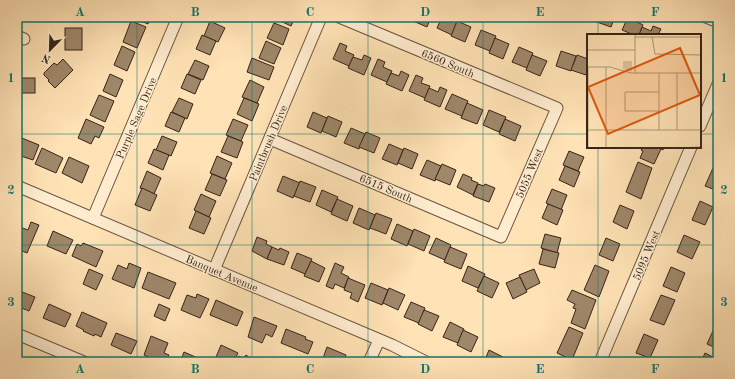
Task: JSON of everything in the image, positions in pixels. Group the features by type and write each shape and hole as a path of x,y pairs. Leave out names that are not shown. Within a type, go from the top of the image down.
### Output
{"street":[{"name":"Purple Sage Drive","path":"93,218 178,17"},
{"name":"Paintbrush Drive","path":"214,270 321,17"},
{"name":"6560 South","path":"339,17 557,108"},
{"path":"706,17 718,22"},
{"path":"701,124 718,84"},
{"name":"5055 West","path":"502,237 557,108"},
{"name":"6515 South","path":"270,139 502,237"},
{"name":"5095 West","path":"600,362 691,148"},
{"name":"Banquet Avenue","path":"17,186 406,351 426,362"},
{"path":"17,334 84,362"},
{"path":"369,362 378,340"}],"building":[{"path":"131,17 151,17 148,24"},
{"path":"277,17 295,17 291,26 276,19"},
{"path":"414,17 431,17 427,27 413,21"},
{"path":"442,17 453,17 458,19 452,35 437,28"},
{"path":"596,17 615,17 611,27 594,21"},
{"path":"628,17 637,17 635,21 643,25 639,34 632,34 622,30"},
{"path":"131,21 146,27 137,48 123,42"},
{"path":"210,21 225,28 218,42 204,36"},
{"path":"457,21 471,27 465,42 451,36"},
{"path":"274,23 289,29 283,45 267,38"},
{"path":"653,26 661,29 658,34 639,34 642,27 651,31"},
{"path":"65,28 82,28 82,50 65,50"},
{"path":"481,30 496,36 490,51 475,45"},
{"path":"202,35 216,41 210,55 196,49"},
{"path":"495,38 509,44 503,59 489,53"},
{"path":"266,41 281,48 274,64 259,58"},
{"path":"340,43 347,46 345,51 354,55 349,66 333,59"},
{"path":"122,46 135,52 127,71 114,65"},
{"path":"519,47 533,53 527,68 512,62"},
{"path":"561,51 576,56 571,71 556,66"},
{"path":"364,55 371,58 364,75 348,68 353,57 362,60"},
{"path":"532,55 547,61 540,76 526,70"},
{"path":"577,55 587,59 586,75 571,70"},
{"path":"252,58 274,67 269,80 247,72"},
{"path":"63,59 73,70 55,88 48,81 49,80 44,73 54,63 57,65"},
{"path":"378,59 385,62 383,67 392,71 387,82 371,75"},
{"path":"195,60 209,66 203,80 188,74"},
{"path":"401,71 409,75 402,91 386,84 391,73 399,76"},
{"path":"110,74 123,80 116,97 103,91"},
{"path":"187,74 201,80 195,94 181,88"},
{"path":"416,75 423,78 421,83 430,86 425,98 409,91"},
{"path":"17,78 35,78 35,93 17,93"},
{"path":"250,80 264,87 257,103 242,97"},
{"path":"440,87 447,90 440,107 424,100 429,88 438,92"},
{"path":"452,94 468,101 462,116 445,109"},
{"path":"99,95 114,101 105,122 90,115"},
{"path":"179,98 193,104 187,119 172,112"},
{"path":"244,98 259,104 252,121 237,114"},
{"path":"467,103 483,110 477,124 461,118"},
{"path":"489,110 506,117 499,132 483,125"},
{"path":"171,112 185,118 179,132 165,126"},
{"path":"313,112 327,118 321,133 307,127"},
{"path":"328,116 342,122 336,137 322,131"},
{"path":"86,119 104,127 99,138 95,136 91,144 78,138"},
{"path":"233,119 248,125 241,141 226,135"},
{"path":"505,119 521,126 515,141 499,134"},
{"path":"351,128 365,134 359,149 344,143"},
{"path":"366,132 380,138 374,153 359,147"},
{"path":"17,136 39,145 33,160 21,156 22,154 17,152"},
{"path":"162,136 177,142 171,156 156,150"},
{"path":"228,136 243,142 237,158 221,152"},
{"path":"389,144 403,150 397,165 382,159"},
{"path":"42,148 63,158 56,173 35,164"},
{"path":"404,148 418,154 412,169 398,163"},
{"path":"642,148 664,148 663,150 661,149 654,164 640,158 643,151 641,150"},
{"path":"154,149 169,155 163,170 148,163"},
{"path":"569,151 584,157 578,171 563,165"},
{"path":"217,156 232,163 225,179 210,173"},
{"path":"69,157 89,166 82,183 62,173"},
{"path":"718,159 718,191 705,186"},
{"path":"427,160 441,166 435,181 420,175"},
{"path":"638,162 652,168 641,199 626,192"},
{"path":"442,164 456,170 450,185 435,179"},
{"path":"565,166 580,172 574,187 559,180"},
{"path":"147,171 161,178 154,194 140,188"},
{"path":"212,174 227,180 220,196 205,190"},
{"path":"463,174 472,178 471,180 478,183 473,195 457,187"},
{"path":"283,176 300,183 293,198 277,191"},
{"path":"300,181 316,187 310,202 294,196"},
{"path":"478,184 484,186 485,184 495,188 489,202 473,196"},
{"path":"142,188 157,195 150,211 135,205"},
{"path":"552,189 567,195 561,210 546,203"},
{"path":"322,190 338,197 331,212 316,205"},
{"path":"201,194 216,201 209,217 194,210"},
{"path":"337,199 353,206 347,221 331,214"},
{"path":"700,201 713,207 705,225 692,220"},
{"path":"548,204 563,210 557,225 542,218"},
{"path":"620,205 634,211 627,229 613,222"},
{"path":"359,208 375,215 369,230 353,223"},
{"path":"196,211 211,218 204,234 189,228"},
{"path":"376,213 392,219 386,234 370,228"},
{"path":"31,222 39,225 27,253 17,249 17,234 20,227 28,230"},
{"path":"397,224 413,231 407,246 391,239"},
{"path":"414,229 430,236 424,251 408,244"},
{"path":"53,231 73,240 66,254 47,246"},
{"path":"545,234 561,238 557,253 541,248"},
{"path":"684,235 700,242 692,259 677,252"},
{"path":"257,237 267,241 266,244 272,247 267,259 252,251"},
{"path":"436,238 451,245 445,260 429,253"},
{"path":"606,238 620,244 613,261 599,255"},
{"path":"83,243 103,251 96,267 72,256 77,244 81,246"},
{"path":"272,247 279,250 280,248 289,252 284,265 267,259"},
{"path":"450,247 467,254 461,269 444,262"},
{"path":"543,249 559,253 555,268 539,264"},
{"path":"297,253 312,259 305,274 291,268"},
{"path":"311,261 325,268 319,282 304,276"},
{"path":"129,263 141,268 134,288 112,279 118,265 127,269"},
{"path":"335,263 344,267 341,273 349,277 344,288 335,284 333,289 326,286"},
{"path":"595,265 609,271 599,297 584,290"},
{"path":"468,266 485,274 478,288 462,281"},
{"path":"671,267 685,273 677,292 663,286"},
{"path":"89,269 103,275 96,290 83,284"},
{"path":"534,269 540,283 526,290 519,275"},
{"path":"148,272 176,283 169,299 142,288"},
{"path":"484,276 499,283 492,298 477,291"},
{"path":"520,277 527,292 513,299 506,283"},
{"path":"348,278 365,285 358,302 350,298 352,293 344,290"},
{"path":"371,283 388,290 382,305 365,298"},
{"path":"389,288 405,295 398,310 383,303"},
{"path":"17,290 35,297 29,311 17,306"},
{"path":"572,290 596,300 585,329 571,323 576,309 573,308 575,304 567,300"},
{"path":"197,294 209,299 200,318 181,310 187,295 196,298"},
{"path":"661,295 675,300 664,325 650,320"},
{"path":"216,300 243,312 237,326 210,315"},
{"path":"411,302 425,308 419,323 404,317"},
{"path":"49,304 71,314 65,327 43,318"},
{"path":"159,304 170,309 165,321 154,316"},
{"path":"424,310 439,316 432,331 418,324"},
{"path":"82,312 107,323 101,337 95,334 94,336 76,326"},
{"path":"254,317 277,326 272,337 266,334 262,343 248,337"},
{"path":"718,320 718,349 707,344"},
{"path":"450,322 464,329 458,343 443,337"},
{"path":"569,327 583,333 572,360 557,353"},
{"path":"286,329 306,337 305,339 313,342 308,354 281,343"},
{"path":"463,330 478,337 471,352 457,345"},
{"path":"116,333 137,341 131,354 111,345"},
{"path":"644,334 658,340 650,358 636,353"},
{"path":"151,336 168,343 164,353 169,355 165,362 153,362 149,360 151,358 144,355"},
{"path":"221,345 238,353 234,361 214,362"},
{"path":"327,347 346,355 343,362 322,361"},
{"path":"489,350 503,357 501,362 484,362"},
{"path":"184,352 207,362 180,362"},
{"path":"705,353 717,359 716,362 699,362 700,359 702,360"},
{"path":"246,355 253,360 251,362 234,362 239,356 243,359"}]}
